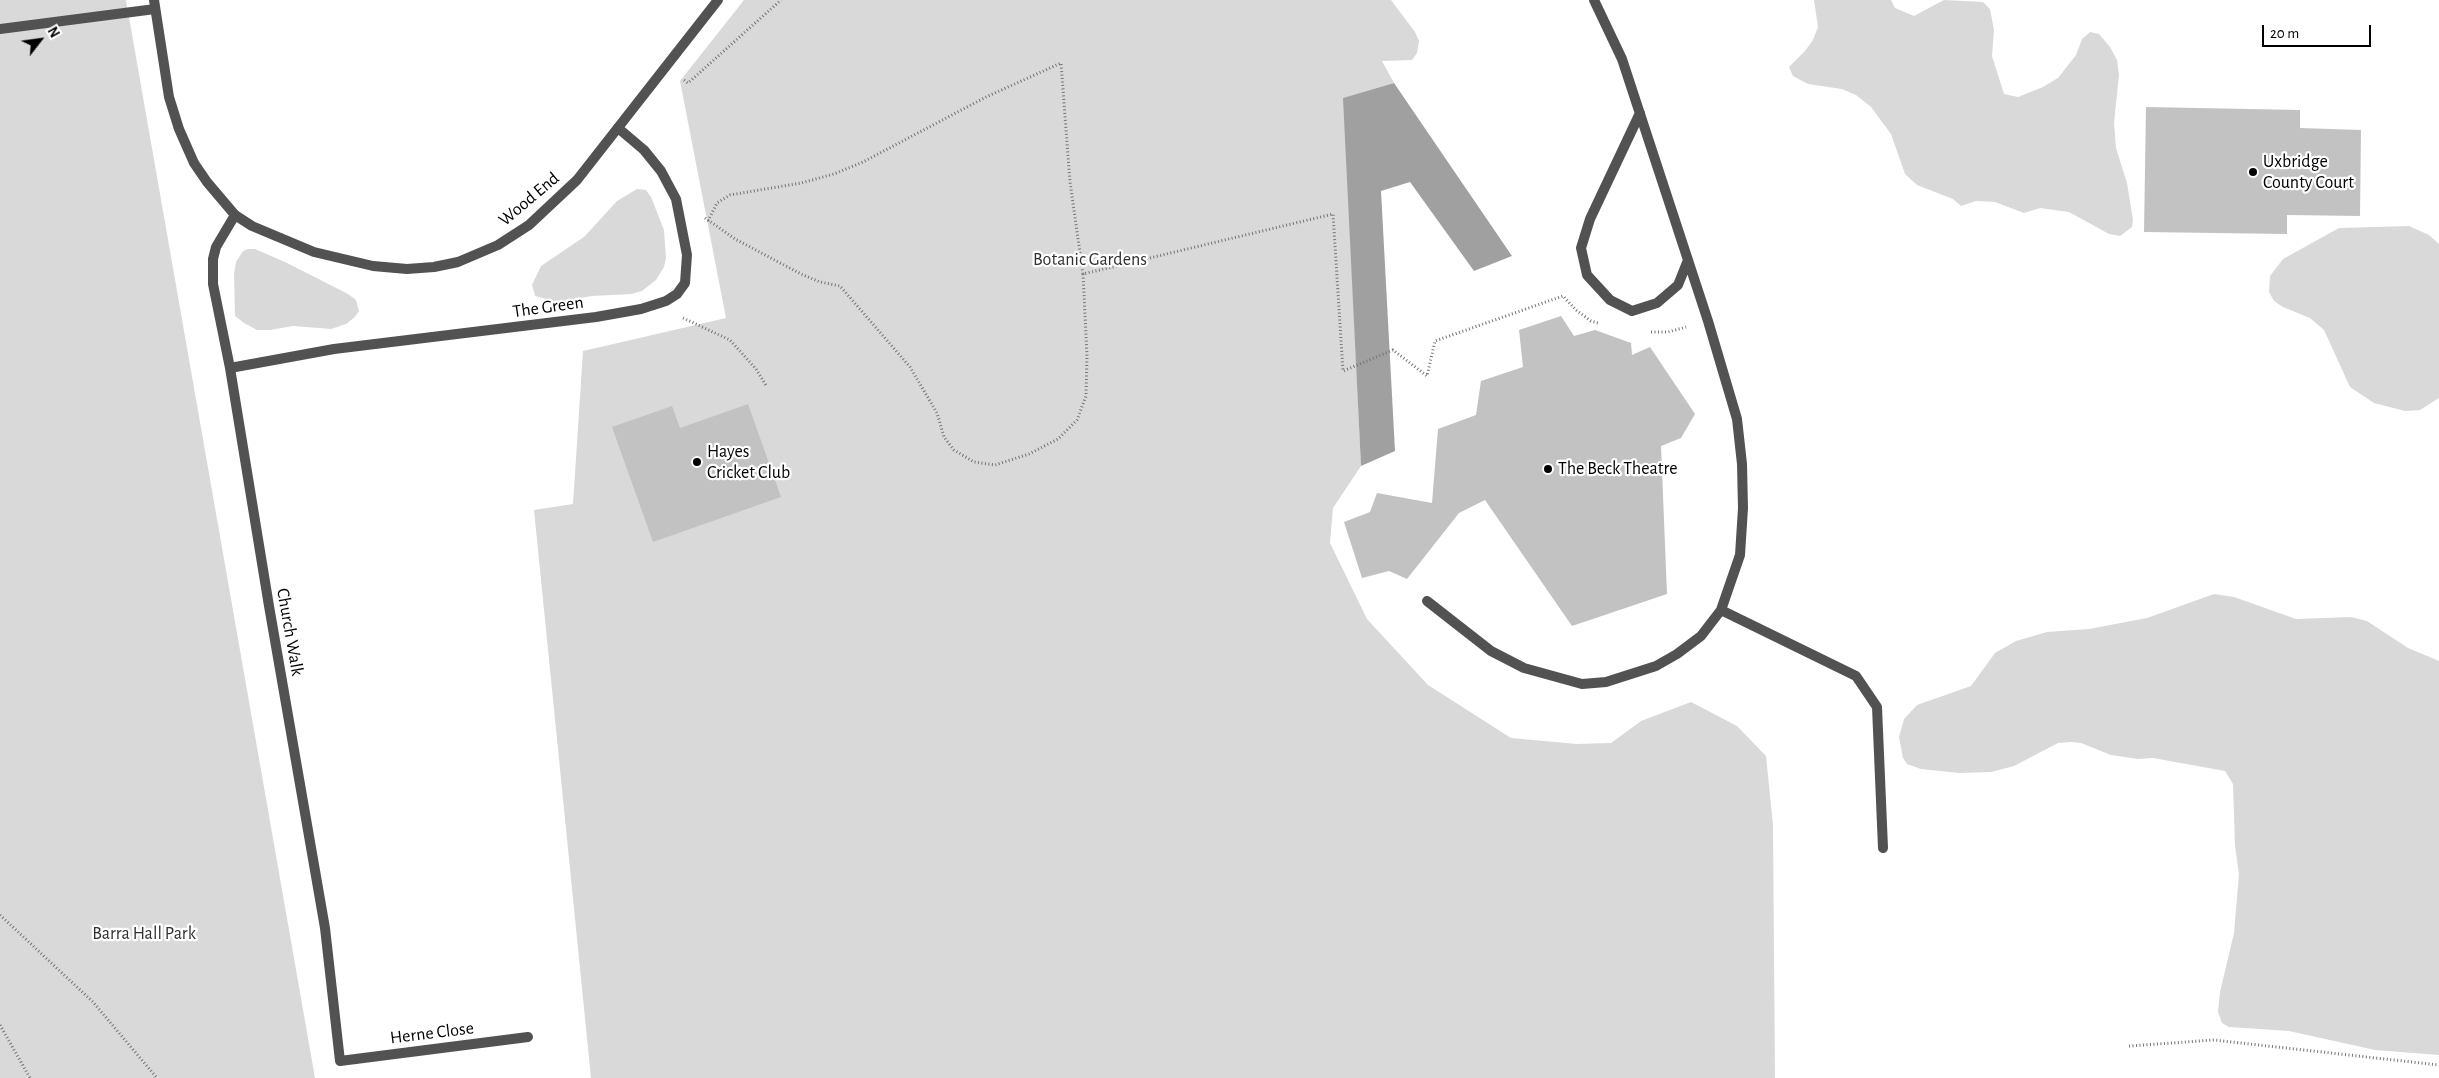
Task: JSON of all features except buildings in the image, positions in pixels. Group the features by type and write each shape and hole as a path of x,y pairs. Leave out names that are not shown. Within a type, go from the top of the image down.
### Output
{"street":[{"name":"Wood End","path":"154,5 169,96 179,129 194,163 207,182 235,215 275,237 341,260 408,269 434,267 458,262 498,245 529,225 577,180 717,0"},
{"path":"1427,601 1491,651 1524,668 1582,684 1606,682 1656,666 1677,654 1701,636 1721,610 1740,555 1743,508 1742,464 1737,419 1708,321 1622,59 1594,0"},
{"path":"0,29 154,5"},
{"path":"1640,114 1590,219 1581,248 1587,275 1610,300 1632,311 1657,303 1678,285 1688,260"},
{"name":"The Green","path":"230,368 334,350 596,317 641,309 666,301 677,294 685,282 687,255 676,198 661,171 644,150 618,128"},
{"name":"Church Walk","path":"235,215 216,247 212,271 215,300 230,368 270,616 325,928 340,1061"},
{"path":"1721,610 1856,676 1877,708 1883,848"},
{"name":"Herne Close","path":"340,1061 528,1038"}],"path":[{"path":"666,66 688,83 781,0"},
{"path":"676,198 708,221 734,239 801,274 820,282 840,286 910,367 937,413 944,437 954,450 974,462 996,465 1029,454 1058,439 1077,420 1086,396 1087,356 1083,274 1070,182 1061,63 986,97 864,162 834,174 801,183 730,195 717,203 708,221"},
{"path":"1083,274 1333,214 1343,371 1393,350 1427,376 1435,341 1563,296 1576,310 1591,321 1600,323"},
{"path":"666,301 671,313 730,340 756,369 767,387"},
{"path":"1643,332 1668,332 1708,321"},
{"path":"0,915 93,1002 157,1078"},
{"path":"0,1025 30,1078"},
{"path":"2129,1046 2214,1040 2439,1065"}],"green space":[{"name":"Barra Hall Park","path":"0,0 126,0 315,1078 0,1078"},
{"name":"Botanic Gardens","path":"744,0 1391,0 1415,32 1419,41 1417,53 1412,60 1382,61 1394,83 1344,98 1361,466 1333,508 1330,543 1367,619 1428,685 1511,738 1577,744 1611,743 1641,721 1691,702 1737,726 1766,756 1773,825 1775,1078 591,1078 534,510 573,504 583,351 726,318 680,81"},
{"path":"1814,0 1891,0 1895,8 1914,16 1944,0 1983,2 1990,9 1994,30 1992,56 2004,94 2018,97 2043,87 2058,78 2076,55 2082,39 2090,32 2099,34 2110,47 2117,60 2119,75 2114,123 2116,148 2127,183 2133,220 2132,227 2120,236 2109,234 2069,212 2040,208 2024,213 1995,202 1976,201 1961,206 1953,199 1917,185 1905,174 1891,134 1871,107 1856,95 1842,89 1808,84 1793,76 1789,67 1813,40 1818,27"},
{"path":"637,189 646,190 651,197 664,230 666,258 664,267 656,280 642,291 631,294 592,296 557,302 535,296 532,285 541,266 584,237 617,201"},
{"path":"2409,226 2429,235 2439,244 2439,398 2420,410 2405,411 2374,403 2350,387 2324,330 2310,318 2283,307 2274,301 2269,292 2270,276 2283,259 2339,228"},
{"path":"255,249 287,263 348,294 356,300 359,311 346,324 331,329 293,326 257,330 244,323 235,316 234,274 236,262 243,251"},
{"path":"2214,594 2234,597 2296,619 2351,617 2367,621 2408,648 2439,661 2439,1055 2375,1050 2289,1031 2229,1027 2222,1023 2218,1012 2220,992 2234,933 2239,874 2235,846 2233,784 2225,771 2153,758 2138,759 2111,755 2081,743 2071,742 2058,743 2014,766 1991,772 1959,773 1921,769 1907,764 1903,758 1899,737 1904,719 1917,705 1971,686 1995,653 2016,641 2047,632 2089,629 2147,618"}],"shaded area":[{"path":"1394,83 1512,256 1474,271 1410,182 1381,191 1395,451 1361,466 1343,98"}],"place":[{"name":"Uxbridge County Court","path":"2253,172"},
{"name":"Hayes Cricket Club","path":"697,462"},
{"name":"The Beck Theatre","path":"1548,469"}]}
